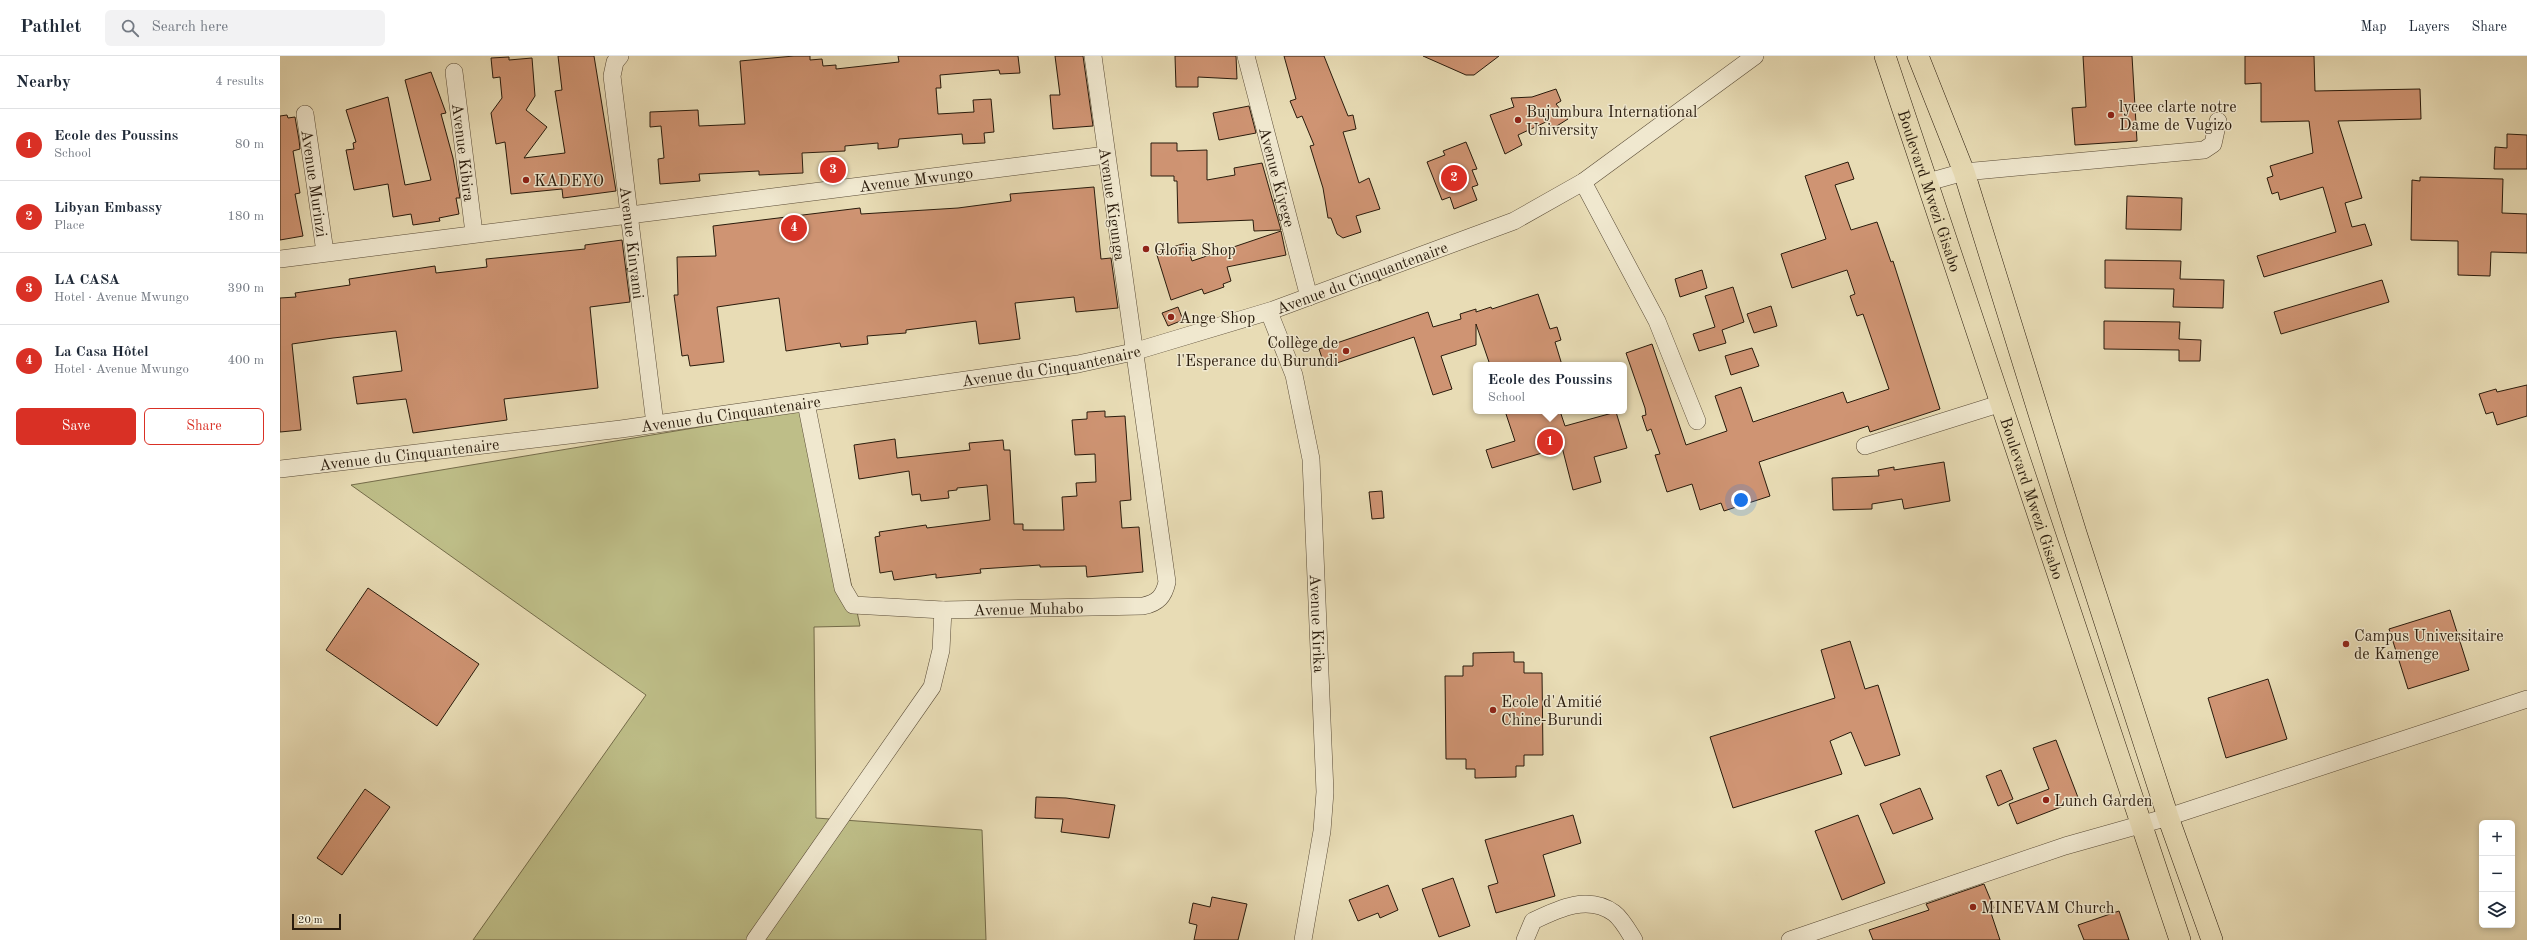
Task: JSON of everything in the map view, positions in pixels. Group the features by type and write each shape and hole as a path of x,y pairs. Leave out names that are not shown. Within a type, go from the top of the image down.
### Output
{"main road":[{"name":"Boulevard Mwezi Gisabo","path":"1885,56 2002,403 2140,825 2180,940"},
{"name":"Boulevard Mwezi Gisabo","path":"1918,56 1964,172 2076,533 2168,818 2212,940"},
{"path":"2046,541 2076,533"}],"street":[{"name":"Avenue Kigunga","path":"1093,56 1133,352"},
{"name":"Avenue Kiyege","path":"1246,56 1309,297"},
{"name":"Avenue du Cinquantenaire","path":"280,469 655,424 1078,364 1133,352 1269,312 1514,221 1583,182 1755,56"},
{"name":"Avenue Kinyami","path":"618,59 612,76 655,424"},
{"name":"Avenue Kibira","path":"454,72 474,233"},
{"name":"Avenue Murinzi","path":"305,114 325,252"},
{"path":"1928,182 1964,172 2204,150 2213,144 2218,121"},
{"name":"Avenue Mwungo","path":"280,259 474,233 630,215 1106,155"},
{"path":"1583,182 1657,321 1698,421"},
{"name":"Avenue Kirika","path":"1269,312 1294,375 1301,404 1312,473 1324,792 1322,831 1303,940"},
{"name":"Avenue Muhabo","path":"806,403 839,570 850,602 857,607 943,610 1143,606 1157,601 1162,596 1167,582 1133,352"},
{"path":"1865,446 2002,403"},
{"path":"755,940 932,687 941,650 943,610"},
{"path":"1790,940 2066,846 2168,818 2527,699"},
{"path":"1525,940 1533,921 1574,904 1593,905 1614,913 1634,940"}],"green space":[{"path":"814,408 860,626 814,627 816,818 982,830 986,940 473,940 646,695 351,485"}],"building":[{"path":"558,56 594,56 616,191 563,198 562,189 511,194 505,142 496,144 491,113 502,98 500,77 493,78 491,58 509,57 509,60 532,58 535,96 526,110 547,127 524,158 565,153 555,91 562,90"},
{"path":"810,56 810,60 822,59 823,66 836,65 836,69 899,62 898,56 1018,56 1020,73 1000,74 999,70 940,75 941,88 936,88 938,114 974,112 973,100 991,99 994,132 984,133 985,143 963,144 962,134 899,139 898,147 878,149 878,143 845,146 845,151 802,153 803,173 759,175 759,171 699,174 700,181 660,184 658,159 664,158 661,126 650,127 650,112 698,110 699,126 745,124 740,61"},
{"path":"1055,56 1083,56 1093,126 1053,129 1050,95 1060,95"},
{"path":"1175,56 1236,56 1237,79 1198,77 1198,87 1176,87"},
{"path":"1284,56 1324,56 1348,116 1353,115 1356,129 1343,132 1359,183 1369,178 1380,209 1356,216 1361,232 1343,238 1337,234 1331,218 1328,218 1323,188 1310,146 1314,145 1302,116 1297,118 1290,101 1296,99"},
{"path":"1423,56 1499,56 1474,75 1466,75"},
{"path":"2083,56 2132,56 2137,141 2075,145 2072,108 2086,107"},
{"path":"2245,56 2314,56 2315,91 2420,89 2421,119 2338,121 2362,198 2345,203 2352,227 2365,224 2372,245 2264,277 2257,256 2336,232 2323,187 2280,200 2278,192 2272,194 2267,178 2273,176 2270,166 2313,153 2309,121 2261,122 2261,83 2245,84"},
{"path":"431,72 446,113 441,114 453,158 460,198 456,198 459,214 439,218 440,221 413,225 411,214 393,217 388,184 354,190 346,150 354,149 353,143 356,142 346,110 388,97 405,185 431,180 405,80"},
{"path":"1556,89 1561,101 1556,104 1568,119 1552,129 1548,121 1518,135 1522,145 1505,154 1490,115 1514,107 1511,98 1532,97"},
{"path":"1249,106 1256,133 1219,140 1213,113"},
{"path":"287,115 288,118 295,117 299,140 300,149 293,151 300,193 295,194 303,236 280,240 280,116"},
{"path":"2507,134 2527,135 2527,169 2494,169 2495,147 2507,148"},
{"path":"1466,142 1477,169 1472,170 1478,185 1472,187 1477,200 1454,209 1450,197 1442,200 1427,162 1445,155 1443,151"},
{"path":"1151,143 1177,143 1177,151 1207,150 1207,180 1235,175 1234,168 1262,163 1281,230 1254,231 1253,220 1178,223 1177,181 1174,181 1174,176 1151,176"},
{"path":"1848,162 1854,179 1835,185 1851,230 1877,222 1891,262 1893,261 1940,409 1870,432 1868,426 1759,462 1770,496 1724,511 1721,503 1700,510 1692,484 1667,492 1655,455 1660,454 1651,429 1647,431 1642,416 1646,415 1645,408 1626,353 1652,344 1686,445 1727,431 1715,396 1741,387 1753,422 1843,392 1847,403 1889,389 1863,314 1857,316 1850,296 1855,294 1847,270 1792,288 1781,254 1826,239 1805,176"},
{"path":"2420,177 2503,179 2502,213 2527,214 2527,253 2491,252 2490,276 2458,275 2458,241 2411,240 2412,180 2420,181"},
{"path":"1094,187 1101,259 1111,258 1118,308 1076,312 1074,297 1015,303 1020,339 979,344 976,321 906,330 906,333 867,336 868,344 841,347 840,343 786,351 779,298 717,307 724,362 690,366 688,355 682,356 674,295 678,295 677,257 716,256 713,226 860,208 861,214 958,208 1011,201 1010,194"},
{"path":"2127,196 2182,198 2181,230 2126,229"},
{"path":"1281,231 1286,255 1227,267 1231,281 1223,284 1224,287 1204,294 1202,289 1171,300 1156,252 1186,243 1192,261"},
{"path":"622,240 630,302 590,307 598,388 504,399 507,420 413,433 406,399 357,404 353,377 402,371 396,331 333,338 292,344 301,430 280,432 280,298 296,297 295,293 350,285 349,279 435,266 436,273 487,267 486,259 585,249 585,245"},
{"path":"2105,260 2181,261 2180,279 2224,280 2223,308 2173,307 2174,289 2105,288"},
{"path":"1702,270 1707,288 1680,297 1675,279"},
{"path":"2382,280 2389,302 2281,334 2274,312"},
{"path":"1733,287 1744,322 1722,330 1726,343 1699,351 1693,334 1715,327 1705,296"},
{"path":"1538,294 1550,329 1557,327 1561,340 1555,342 1561,362 1489,362 1476,324 1476,345 1441,356 1452,389 1433,395 1414,337 1325,367 1319,349 1428,312 1433,327 1461,319 1460,314 1476,309 1476,312 1491,307 1492,309"},
{"path":"1771,306 1777,326 1754,333 1747,314"},
{"path":"1178,307 1183,320 1168,326 1162,313"},
{"path":"2104,321 2180,322 2179,339 2201,340 2200,361 2179,361 2179,350 2104,349"},
{"path":"1752,348 1759,366 1731,375 1725,356"},
{"path":"2527,385 2527,416 2497,425 2493,412 2486,414 2479,394 2496,389 2497,392"},
{"path":"1105,411 1105,417 1125,416 1131,500 1120,501 1122,528 1139,527 1143,572 1087,577 1086,566 1040,567 1040,565 980,569 981,573 936,578 936,574 894,580 892,571 880,573 875,537 880,536 879,532 926,525 927,528 990,520 987,485 957,488 957,490 948,491 949,498 921,501 920,494 912,495 909,471 859,479 854,445 895,439 897,458 970,450 969,443 1003,440 1004,450 1010,450 1014,524 1023,524 1023,530 1064,530 1062,497 1077,496 1076,483 1096,482 1095,454 1075,455 1072,420 1087,419 1087,412"},
{"path":"1506,414 1561,414 1565,426 1609,414 1617,414 1627,448 1594,457 1601,482 1573,490 1562,447 1492,468 1486,450 1515,441"},
{"path":"1944,462 1950,501 1904,509 1902,499 1872,504 1872,509 1833,510 1832,478 1879,476 1878,470 1894,467 1894,470"},
{"path":"1382,491 1384,518 1372,519 1369,492"},
{"path":"368,588 479,664 437,726 326,650"},
{"path":"2450,610 2469,670 2408,689 2389,629"},
{"path":"1850,641 1865,689 1878,685 1900,755 1865,766 1851,732 1830,741 1842,774 1733,808 1710,737 1835,698 1821,650"},
{"path":"1514,652 1514,662 1524,662 1524,673 1542,673 1543,755 1524,755 1524,766 1516,766 1516,777 1475,778 1475,769 1466,769 1466,759 1446,759 1445,676 1463,676 1463,666 1473,666 1473,653"},
{"path":"2268,679 2287,739 2226,758 2208,698"},
{"path":"2056,740 2079,800 2017,824 2009,804 2049,789 2033,748"},
{"path":"2001,770 2013,799 1998,806 1986,776"},
{"path":"1920,788 1933,819 1893,834 1880,804"},
{"path":"365,789 390,807 342,875 317,858"},
{"path":"1036,797 1066,798 1115,805 1109,838 1061,832 1063,819 1035,818"},
{"path":"1573,815 1581,843 1543,855 1555,896 1496,913 1488,886 1498,883 1485,840"},
{"path":"1858,815 1885,883 1842,900 1815,831"},
{"path":"1453,878 1470,926 1439,937 1422,889"},
{"path":"1984,884 1994,908 1990,910 2000,940 1873,940 1869,930 1929,910 1926,904"},
{"path":"1388,885 1398,910 1380,918 1378,913 1358,921 1349,900"},
{"path":"1212,897 1247,904 1238,940 1194,940 1197,925 1189,923 1193,903 1210,907"},
{"path":"2119,911 2129,940 2084,940 2078,925"}],"place":[{"name":"lycee clarte notre Dame de Vugizo","path":"2111,115"},
{"name":"Bujumbura International University","path":"1518,120"},
{"name":"LA CASA","path":"833,170"},
{"name":"Libyan Embassy","path":"1454,178"},
{"name":"KADEYO","path":"526,180"},
{"name":"La Casa Hôtel","path":"794,228"},
{"name":"Gloria Shop","path":"1146,249"},
{"name":"Ange Shop","path":"1171,317"},
{"name":"Collège de l'Esperance du Burundi","path":"1346,351"},
{"name":"Ecole des Poussins","path":"1550,442"},
{"name":"Campus Universitaire de Kamenge","path":"2346,644"},
{"name":"Ecole d'Amitié Chine-Burundi","path":"1493,710"},
{"name":"Lunch Garden","path":"2046,800"},
{"name":"MINEVAM Church","path":"1973,907"}]}
